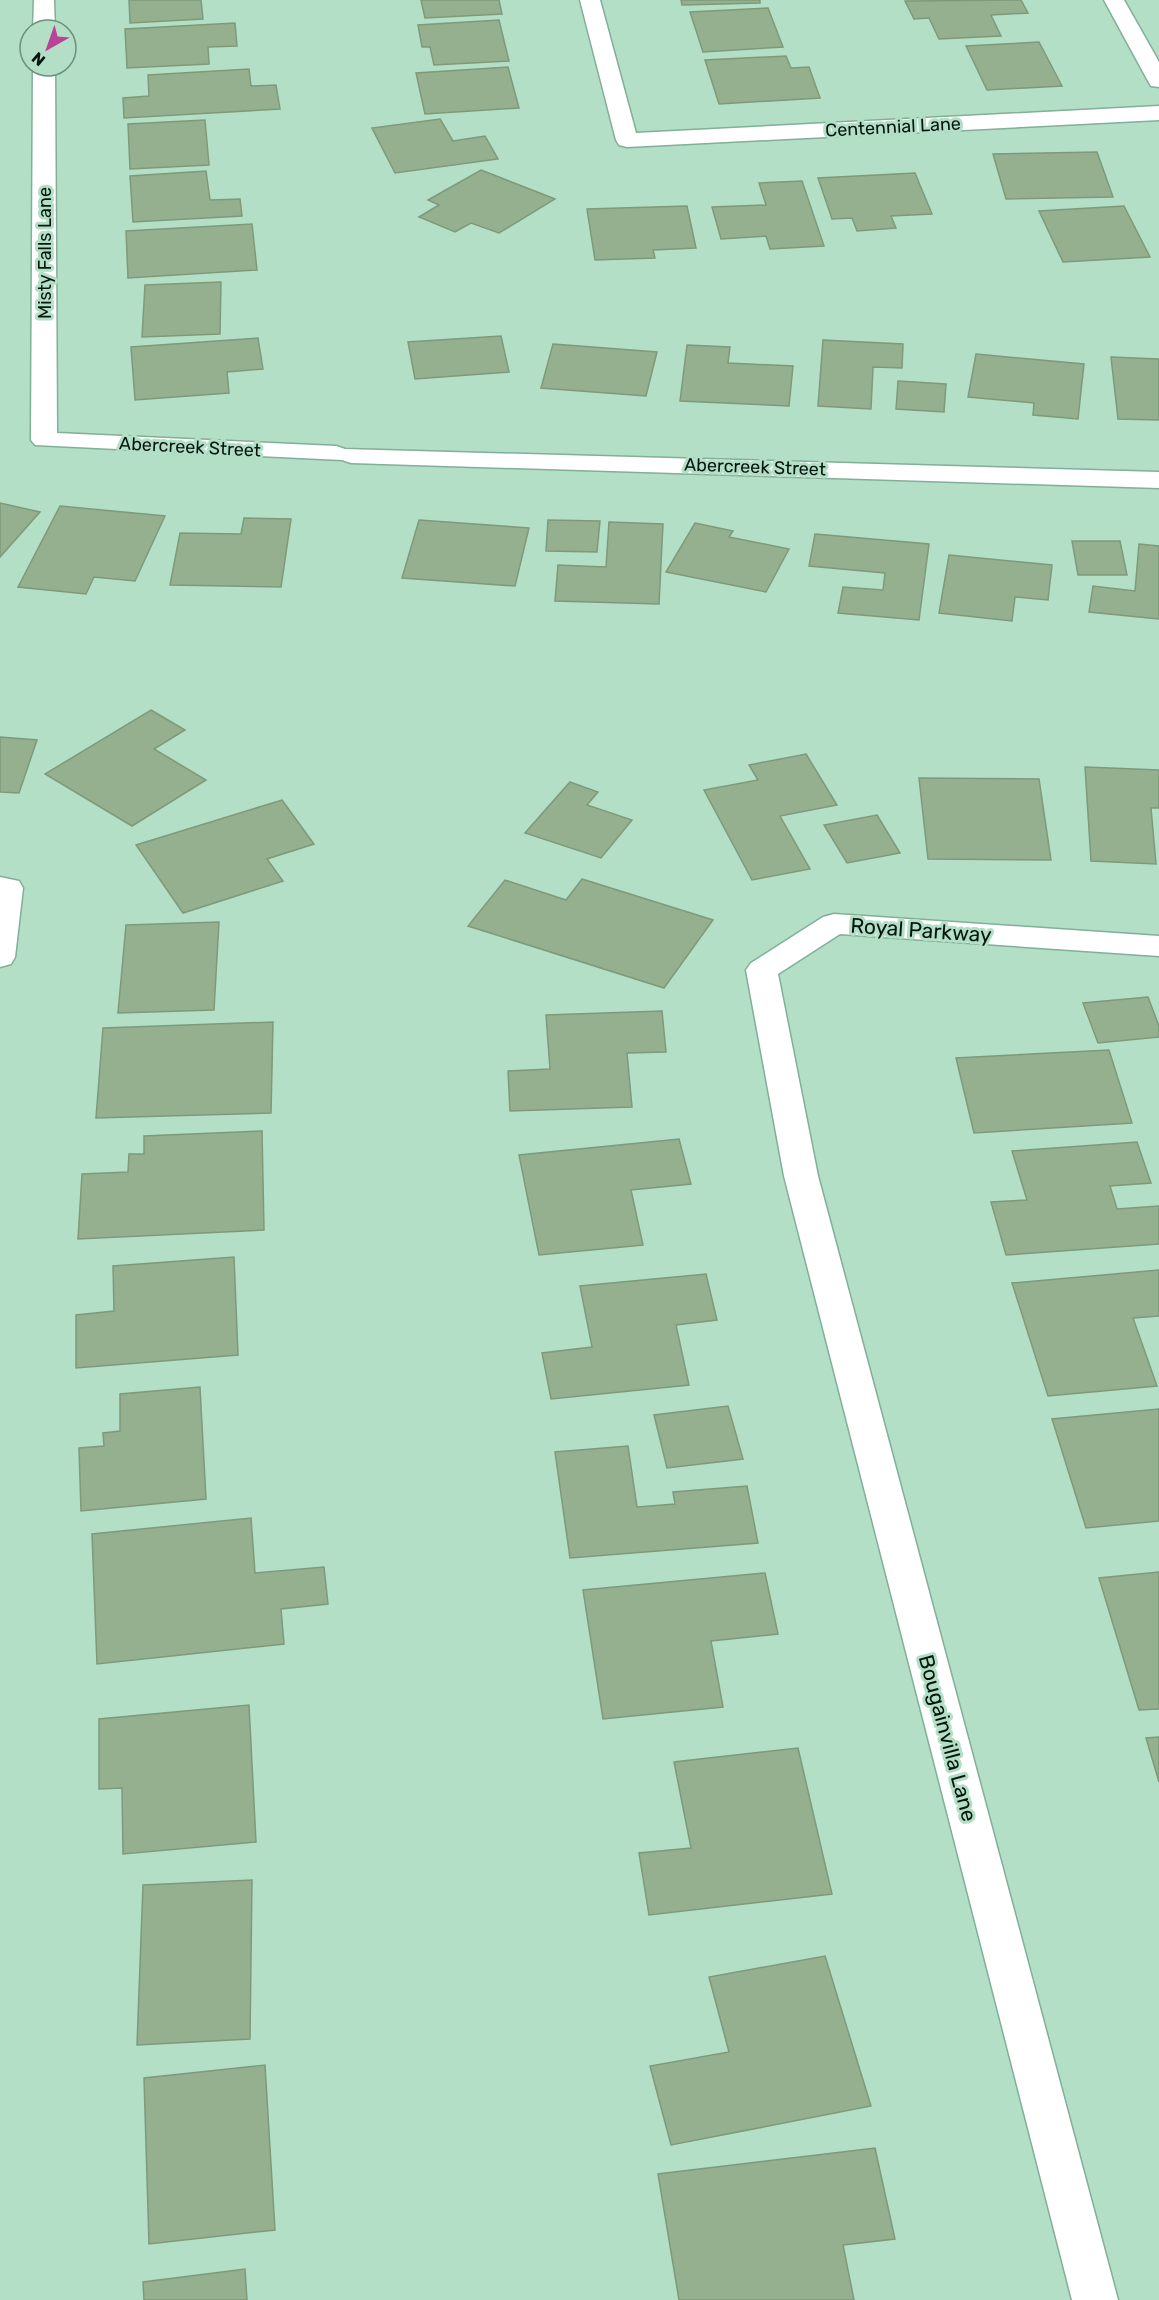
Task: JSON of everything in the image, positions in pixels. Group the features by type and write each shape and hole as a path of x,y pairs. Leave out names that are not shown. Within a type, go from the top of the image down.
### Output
{"street":[{"path":"44,0 44,18"},
{"name":"Centennial Lane","path":"590,0 627,140 1159,113"},
{"path":"1114,0 1159,81"},
{"name":"Misty Falls Lane","path":"44,78 44,440"},
{"name":"Abercreek Street","path":"44,440 344,455 1159,480"},
{"path":"0,957 4,887"},
{"name":"Royal Parkway","path":"801,1176 762,970 834,924 1159,946"},
{"name":"Bougainvilla Lane","path":"801,1176 1095,2300"}],"building":[{"path":"129,0 201,0 203,19 130,23"},
{"path":"421,0 499,0 502,14 425,18"},
{"path":"681,0 760,0 760,3 682,5"},
{"path":"1021,0 1028,13 991,15 1001,36 939,39 929,18 914,19 905,1"},
{"path":"768,8 783,47 703,52 690,12"},
{"path":"499,20 509,61 434,65 430,47 422,47 418,25"},
{"path":"235,23 237,46 208,47 209,64 127,68 125,29"},
{"path":"1039,42 1062,86 987,90 966,46"},
{"path":"786,56 791,68 809,67 820,98 719,104 705,60"},
{"path":"508,67 519,108 425,114 416,73"},
{"path":"249,69 251,86 276,85 280,109 124,118 123,98 149,96 148,75"},
{"path":"440,119 453,141 485,136 498,159 395,173 372,128"},
{"path":"205,120 209,165 130,169 128,124"},
{"path":"1097,152 1113,197 1006,199 993,154"},
{"path":"481,170 555,199 499,233 471,223 455,232 419,217 439,205 428,200"},
{"path":"206,171 210,200 240,199 242,216 133,222 130,176"},
{"path":"915,173 932,214 891,216 896,228 857,231 852,218 832,219 818,178"},
{"path":"802,181 824,246 770,249 766,236 721,239 712,207 766,205 759,183"},
{"path":"687,206 696,248 653,250 655,258 595,260 587,209"},
{"path":"1124,206 1150,257 1063,262 1039,211"},
{"path":"252,224 257,270 128,278 126,231"},
{"path":"221,282 220,334 142,337 145,285"},
{"path":"501,336 509,372 415,379 408,342"},
{"path":"258,338 263,369 227,372 229,393 135,400 131,347"},
{"path":"823,340 903,344 902,368 873,367 871,409 818,406"},
{"path":"553,344 657,352 646,396 541,388"},
{"path":"687,345 730,347 728,363 793,366 789,406 680,401"},
{"path":"976,354 1084,364 1078,419 1033,415 1034,403 968,397"},
{"path":"1111,357 1159,359 1159,420 1118,419"},
{"path":"898,381 946,384 944,412 896,409"},
{"path":"0,503 40,512 0,557"},
{"path":"60,506 165,516 135,581 94,577 86,594 18,587"},
{"path":"244,518 291,519 281,587 170,585 180,533 241,534"},
{"path":"419,520 529,528 515,586 402,578"},
{"path":"548,520 600,521 597,552 546,551"},
{"path":"609,522 663,524 659,604 555,601 558,565 606,567"},
{"path":"695,523 733,531 729,537 789,549 766,592 666,572"},
{"path":"815,534 929,544 919,620 838,613 843,587 883,590 885,573 809,566"},
{"path":"1072,541 1120,541 1127,575 1078,575"},
{"path":"1139,544 1159,546 1159,619 1089,612 1093,586 1135,591"},
{"path":"949,555 1052,565 1048,600 1015,597 1012,621 939,613"},
{"path":"151,710 185,730 154,749 206,780 132,826 45,774"},
{"path":"0,737 37,740 19,793 0,792"},
{"path":"806,754 837,805 780,816 810,869 752,880 704,790 758,780 749,765"},
{"path":"1085,767 1159,770 1159,808 1151,808 1156,864 1091,861"},
{"path":"919,778 1039,779 1051,860 928,859"},
{"path":"570,782 598,792 587,805 632,820 601,858 525,833"},
{"path":"282,800 314,844 267,859 283,881 183,913 136,845"},
{"path":"877,815 900,853 847,863 824,825"},
{"path":"582,879 713,920 664,988 468,926 505,880 566,900"},
{"path":"219,922 214,1010 118,1013 126,925"},
{"path":"1148,997 1159,1026 1159,1037 1098,1043 1083,1003"},
{"path":"662,1011 666,1052 627,1053 632,1107 510,1111 508,1071 550,1069 546,1015"},
{"path":"273,1022 271,1113 96,1118 103,1028"},
{"path":"1109,1050 1132,1123 974,1133 956,1058"},
{"path":"262,1131 264,1230 78,1239 82,1174 128,1172 129,1154 144,1154 144,1136"},
{"path":"679,1139 691,1184 631,1190 643,1245 539,1255 519,1155"},
{"path":"1137,1142 1151,1183 1110,1186 1117,1209 1159,1206 1159,1244 1006,1255 991,1202 1027,1200 1012,1151"},
{"path":"234,1257 238,1355 76,1368 76,1315 114,1311 113,1266"},
{"path":"1159,1270 1159,1316 1133,1318 1157,1386 1048,1396 1012,1283"},
{"path":"706,1274 717,1320 676,1325 689,1385 551,1399 542,1353 592,1347 580,1286"},
{"path":"200,1387 206,1499 81,1511 79,1448 104,1446 103,1433 120,1431 120,1394"},
{"path":"728,1406 743,1459 667,1468 654,1415"},
{"path":"1159,1409 1159,1521 1086,1528 1052,1419"},
{"path":"628,1446 637,1507 675,1504 673,1492 747,1486 758,1543 570,1558 555,1452"},
{"path":"251,1518 255,1573 324,1567 328,1604 281,1609 284,1644 97,1664 92,1534"},
{"path":"1159,1572 1159,1709 1139,1710 1099,1578"},
{"path":"765,1573 778,1634 711,1641 723,1707 603,1719 583,1590"},
{"path":"249,1705 256,1842 123,1854 122,1788 99,1789 99,1719"},
{"path":"1159,1737 1159,1782 1146,1738"},
{"path":"798,1748 832,1894 649,1915 639,1853 691,1848 674,1762"},
{"path":"252,1880 250,2039 137,2045 143,1885"},
{"path":"825,1956 871,2106 671,2145 650,2066 729,2052 709,1977"},
{"path":"265,2065 275,2230 149,2244 144,2078"},
{"path":"875,2148 895,2239 843,2245 854,2300 679,2300 658,2174"},
{"path":"245,2269 247,2300 144,2300 143,2282"}]}
